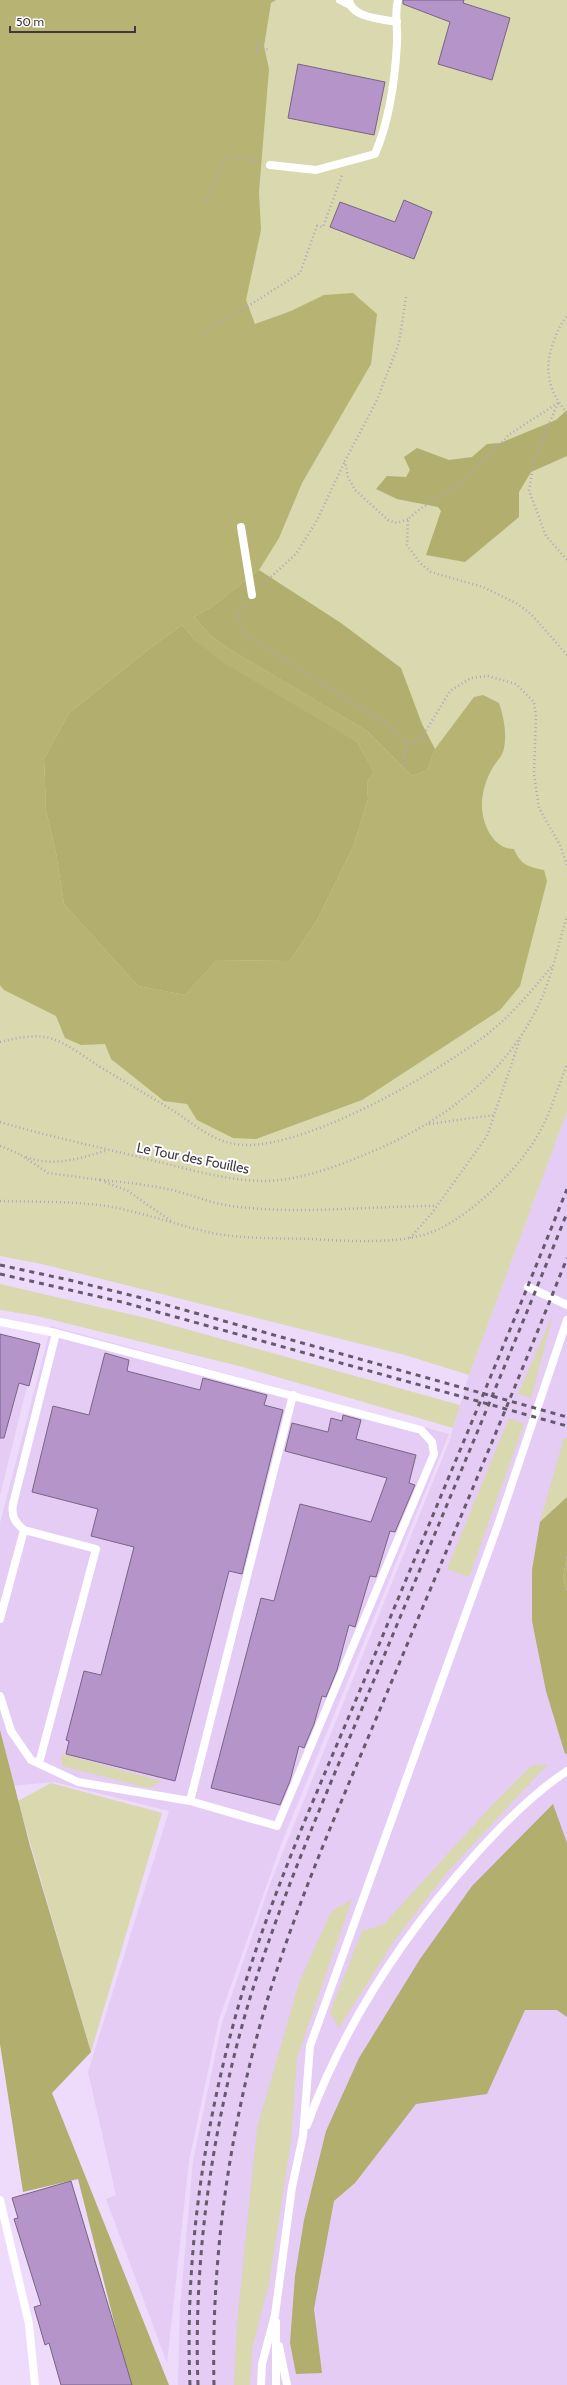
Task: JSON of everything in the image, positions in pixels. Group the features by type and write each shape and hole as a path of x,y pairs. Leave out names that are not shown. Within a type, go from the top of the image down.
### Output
{"lane":[{"path":"340,0 349,2 358,14 397,22"},
{"path":"270,165 316,170 375,154 383,135 395,80 397,22 395,10 398,0"},
{"path":"242,527 252,595"},
{"path":"528,1287 567,1305"},
{"path":"303,2136 310,2046 497,1527 567,1320"},
{"path":"0,1322 56,1333 422,1430 432,1442 434,1454 277,1826 190,1801 78,1782 31,1760 11,1731 0,1696"},
{"path":"39,1763 96,1549 24,1530 11,1514 12,1504 56,1333"},
{"path":"190,1801 293,1395"},
{"path":"0,1619 24,1530"},
{"path":"261,2385 262,2364 275,2315 292,2187 303,2136 321,2086 347,2033 368,1996 416,1924 446,1887 502,1825 567,1771"},
{"path":"0,2200 29,2324 35,2385"},
{"path":"275,2315 276,2385"},
{"path":"276,2329 287,2385"}],"path":[{"path":"256,53 259,41"},
{"path":"258,47 270,50"},
{"path":"205,202 227,155 270,165"},
{"path":"202,332 248,306 300,273 316,226 323,228 346,163"},
{"path":"406,297 399,343 377,400 345,461 316,522 296,554 252,595 238,614 244,634 385,723 409,744"},
{"path":"567,317 560,324 548,355 548,380 558,402 567,413"},
{"path":"345,461 348,477 360,495 388,520 397,523 408,519 420,509 458,485 510,434 558,402"},
{"path":"558,402 534,459 529,491 546,536 567,560"},
{"path":"408,519 407,545 420,562 431,572 483,587 516,603 532,614 567,655"},
{"path":"404,768 405,750 409,744 421,739 450,691 471,678 488,676 516,684 534,702 536,717 534,774 540,808 560,845 567,865"},
{"name":"Le Tour des Fouilles","path":"0,1122 106,1151 242,1180 291,1179 359,1157 402,1139 428,1124 465,1099 505,1058 539,1003 567,916"},
{"path":"0,1042 22,1036 51,1038 73,1049 198,1128 229,1143 248,1146 270,1145 329,1124 370,1106 476,1043 505,1020 523,1002 552,966"},
{"path":"409,1238 437,1206 487,1136 520,1036"},
{"path":"0,1201 104,1206 235,1236 343,1240 409,1238 425,1235 445,1225 471,1208 506,1175 531,1146 546,1118 567,1064"},
{"path":"428,1124 494,1115"},
{"path":"0,1146 42,1162 53,1163 78,1159 106,1151"},
{"path":"21,1155 48,1173 159,1188 230,1206 272,1210 322,1211 369,1206 437,1206"},
{"path":"100,1180 128,1192 173,1223"}],"shaded area":[{"path":"0,0 276,0 271,3 264,46 269,69 259,192 261,230 246,300 255,324 291,311 324,295 353,293 377,314 371,364 302,483 279,538 259,570 212,607 194,617 211,636 229,649 367,731 412,776 427,770 435,749 474,697 483,695 499,703 504,726 505,742 500,758 489,775 483,792 483,817 490,834 500,845 514,849 522,862 534,868 544,870 547,881 520,986 500,1010 362,1100 256,1139 233,1138 197,1120 187,1104 164,1101 111,1059 105,1044 81,1045 65,1038 56,1016 4,990 0,985","holes":["182,625 195,640 222,662 357,742 374,772 367,782 368,799 353,847 317,920 290,961 217,960 185,995 138,986 64,904 56,853 46,810 44,759 69,713 149,649"]},
{"path":"567,410 567,456 531,472 519,492 519,517 465,562 426,555 441,511 438,507 397,499 376,489 387,476 406,477 410,470 404,457 417,448 449,460 472,457 487,444 500,443 556,420"},
{"path":"259,570 341,623 401,668 422,724 435,749 427,770 412,776 367,731 229,649 211,636 194,617 212,607"},
{"path":"182,625 195,640 357,742 374,772 367,782 368,799 353,847 317,920 290,961 217,960 185,995 138,986 64,904 56,853 46,810 44,759 69,713 149,649"},
{"path":"567,1112 567,2385 178,2385 180,2308 193,2161 222,2023 270,1884 449,1442 469,1375"},
{"path":"51,1326 449,1434 282,1842 219,2019 189,2161 167,2363 106,2199 116,2195 88,2072 169,1811 54,1782 0,1787 0,1523"},
{"path":"0,1338 37,1345 0,1495"},
{"path":"567,1497 567,1555 563,1578 567,1591 567,1753 565,1754 546,1691 532,1621 532,1570 540,1522"},
{"path":"567,1555 567,1591 563,1578"},
{"path":"0,1730 30,1846 91,2052 52,2093 169,2385 130,2385 78,2179 23,2192 0,2044"},
{"path":"553,1804 567,1843 567,2017 557,2010 525,2010 487,2094 416,2104 355,2183 334,2201 314,2309 322,2373 296,2374 290,2343 295,2276 304,2220 326,2131 359,2058 420,1959 472,1886"}],"green space":[{"path":"0,0 567,0 567,1112 469,1375 405,1355 42,1264 0,1256"},
{"path":"0,1284 146,1318 460,1405 453,1428 239,1366 37,1316 0,1310"},
{"path":"553,1315 531,1398 518,1394"},
{"path":"509,1418 524,1424 469,1577 447,1569"},
{"path":"564,1438 567,1438 567,1497 540,1522"},
{"path":"62,1754 162,1781 149,1788 62,1766"},
{"path":"548,1764 448,1871 394,1941 339,2028 330,2012 362,1931 383,1925 497,1800 531,1766"},
{"path":"51,1783 162,1813 91,2052 18,1801"},
{"path":"352,1899 297,2058 291,2141 269,2283 252,2349 250,2385 234,2385 237,2323 257,2128 299,1983 331,1912"}],"building":[{"path":"403,0 464,0 463,3 510,18 492,80 438,64 450,22 403,4"},
{"path":"298,64 385,82 374,135 288,118"},
{"path":"404,200 432,212 414,259 330,227 340,202 395,222"},
{"path":"0,1334 40,1344 29,1386 19,1383 4,1438 0,1438"},
{"path":"105,1353 129,1360 127,1371 200,1390 203,1378 267,1395 264,1405 283,1410 242,1574 229,1571 175,1781 66,1754 69,1741 66,1740 84,1671 101,1675 134,1547 91,1536 98,1509 32,1492 53,1406 89,1415"},
{"path":"343,1415 361,1420 356,1439 416,1455 409,1483 415,1485 395,1532 390,1531 376,1577 370,1576 355,1627 349,1625 337,1670 326,1697 322,1696 314,1724 304,1748 299,1746 290,1781 280,1805 211,1788 261,1598 274,1601 300,1504 371,1522 387,1478 285,1451 292,1423 328,1432 331,1418 342,1421"},
{"path":"71,2181 132,2385 61,2385 49,2343 45,2345 34,2307 41,2305 14,2219 18,2218 12,2198"}],"railway":[{"path":"190,2385 190,2296 197,2208 211,2120 220,2076 244,1987 292,1852 493,1372 567,1189"},
{"path":"198,2385 197,2336 199,2287 202,2238 208,2189 226,2092 250,1998 294,1872 567,1213"},
{"path":"214,2385 216,2288 226,2191 233,2143 243,2095 267,2001 293,1923 323,1846 567,1258"},
{"path":"0,1265 138,1297 567,1417"},
{"path":"0,1274 122,1302 567,1426"}]}
